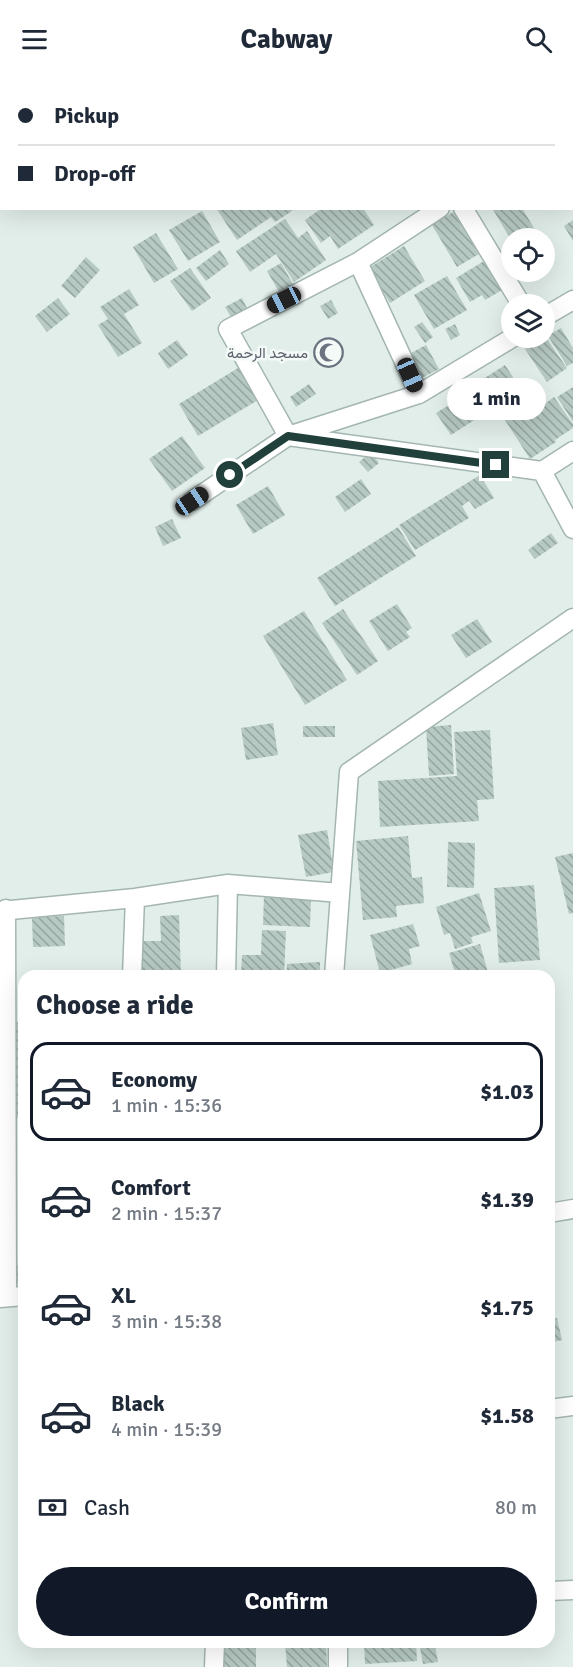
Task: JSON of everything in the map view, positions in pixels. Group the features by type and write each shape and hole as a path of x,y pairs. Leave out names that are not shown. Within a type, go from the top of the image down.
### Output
{"street":[{"path":"288,436 228,329 358,262 437,210"},
{"path":"464,210 515,294"},
{"path":"358,262 419,394"},
{"path":"555,311 573,300"},
{"path":"192,501 288,436 419,394 501,345"},
{"path":"288,436 542,471 573,451"},
{"path":"542,471 573,529"},
{"path":"334,970 349,772 573,618"},
{"path":"10,1297 3,910 135,898 228,884 340,893"},
{"path":"226,970 228,884"},
{"path":"132,970 135,898"},
{"path":"555,1212 573,1209"},
{"path":"555,1408 573,1406"},
{"path":"555,1591 573,1590"},
{"path":"214,1667 215,1648"},
{"path":"338,1648 338,1667"}],"building":[{"path":"217,210 292,210 275,222 271,217 237,240"},
{"path":"319,210 364,210 374,225 338,249 330,236 321,243 305,220"},
{"path":"493,210 523,210 534,228 504,228"},
{"path":"202,211 220,242 188,261 169,230"},
{"path":"453,212 479,254 457,267 432,225"},
{"path":"285,219 298,238 307,231 326,260 294,282 276,254 250,272 236,251"},
{"path":"573,220 573,241 564,226"},
{"path":"156,233 178,269 154,283 133,247"},
{"path":"404,246 425,281 390,303 369,268"},
{"path":"220,250 229,264 206,281 196,268"},
{"path":"86,257 100,270 75,298 61,286"},
{"path":"484,261 502,290 485,300 482,295 470,302 456,278"},
{"path":"281,263 293,284 279,292 267,271"},
{"path":"190,268 211,298 192,311 170,281"},
{"path":"447,276 467,310 434,329 414,295"},
{"path":"129,289 139,305 124,314 142,343 118,357 98,325 108,319 100,307"},
{"path":"58,298 70,314 47,332 35,316"},
{"path":"242,298 247,308 231,317 225,307"},
{"path":"331,300 338,313 328,319 320,306"},
{"path":"422,322 433,337 425,343 414,327"},
{"path":"455,324 460,335 451,340 445,329"},
{"path":"561,328 573,348 573,363 567,366 555,347 555,332"},
{"path":"177,340 188,355 168,369 158,353"},
{"path":"426,345 439,369 422,378 409,354"},
{"path":"553,348 567,368 547,382 525,349"},
{"path":"505,365 535,411 554,397 573,424 573,428 555,440 550,433 556,442 530,459 496,406 451,435 436,413 482,385 480,381"},
{"path":"238,368 258,400 198,436 179,404"},
{"path":"309,384 316,394 296,407 290,397"},
{"path":"573,387 573,422 557,397"},
{"path":"182,436 205,468 172,491 149,459"},
{"path":"371,452 379,463 368,472 359,462"},
{"path":"480,475 494,498 475,509 469,501 462,506 469,518 415,550 399,525"},
{"path":"361,479 371,494 345,512 335,497"},
{"path":"268,486 285,515 253,534 236,505"},
{"path":"172,519 181,538 163,546 155,527"},
{"path":"398,527 416,556 335,606 317,578"},
{"path":"551,533 558,543 535,559 528,550"},
{"path":"397,604 412,628 406,632 410,637 388,651 369,621"},
{"path":"343,609 378,661 357,675 322,623"},
{"path":"304,611 347,680 305,705 263,636"},
{"path":"477,619 492,642 466,658 451,635"},
{"path":"273,723 278,755 246,760 241,728"},
{"path":"451,725 454,774 429,776 426,727"},
{"path":"303,726 335,726 335,737 303,737"},
{"path":"490,730 494,799 477,800 479,821 380,827 378,781 457,776 454,732"},
{"path":"327,830 334,872 306,877 298,835"},
{"path":"408,836 412,878 422,877 424,903 396,906 397,917 363,920 356,841"},
{"path":"448,842 475,843 474,888 447,887"},
{"path":"573,853 573,913 569,914 555,857"},
{"path":"534,885 540,960 499,963 494,888"},
{"path":"479,893 491,931 471,937 473,943 455,949 450,933 444,935 436,907"},
{"path":"264,895 311,897 310,927 263,925"},
{"path":"179,915 181,970 140,970 139,941 161,941 160,916"},
{"path":"64,916 65,946 33,947 32,917"},
{"path":"413,924 420,946 409,949 412,964 391,970 379,970 370,935"},
{"path":"262,930 286,931 284,970 241,970 242,955 261,955"},
{"path":"480,944 487,970 454,970 449,953"},
{"path":"320,962 320,970 287,970 287,964"},
{"path":"18,1022 18,1118 15,1118 9,1023"},
{"path":"555,1318 557,1318 562,1340 555,1342"},
{"path":"219,1648 256,1648 256,1667 219,1667"},
{"path":"285,1648 326,1648 327,1667 287,1667"},
{"path":"364,1648 416,1648 417,1661 365,1664"},
{"path":"420,1648 436,1648 438,1662 423,1664"}],"place":[{"name":"مسجد الرحمة","path":"329,353"}],"route":[{"path":"230,475 288,436 496,465"}]}
